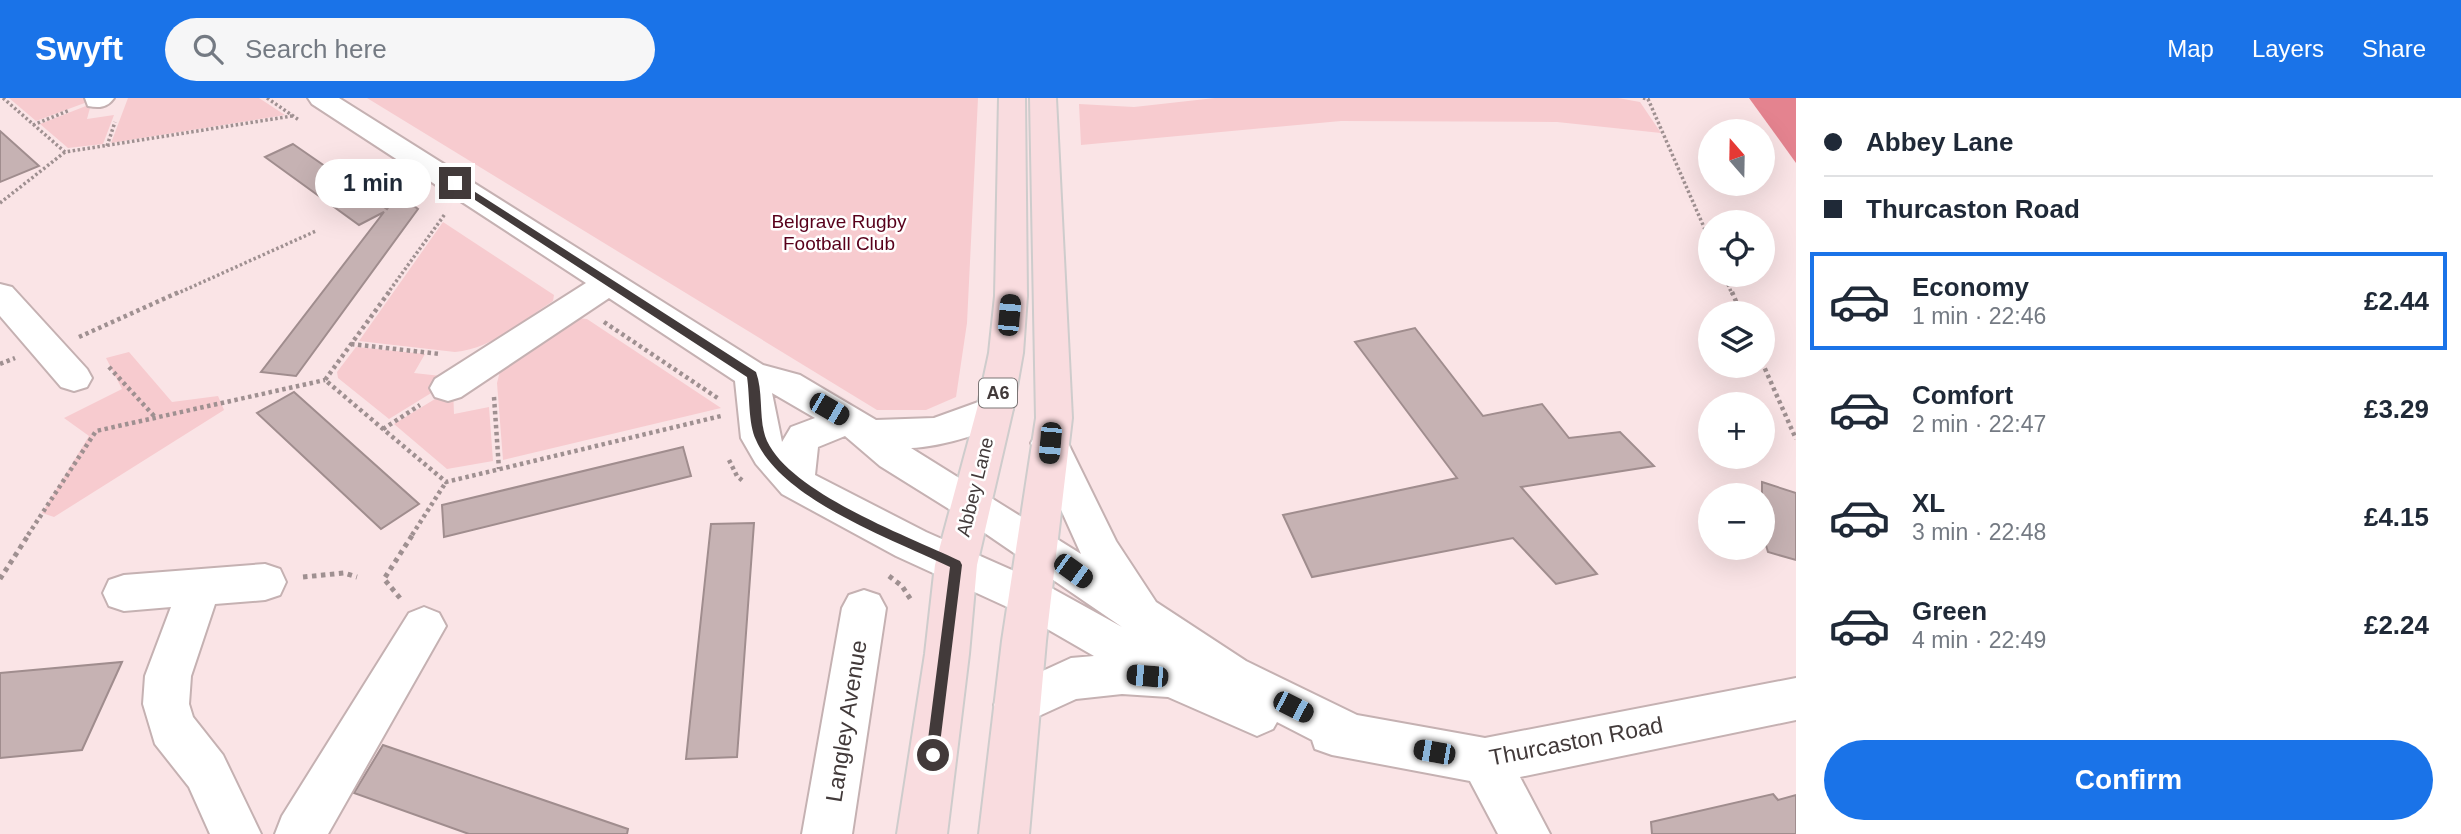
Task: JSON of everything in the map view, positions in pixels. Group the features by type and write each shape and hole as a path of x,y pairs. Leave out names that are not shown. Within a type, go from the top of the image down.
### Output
{"main road":[{"name":"Abbey Lane","path":"922,834 956,565 995,409 1006,353 1011,296 1012,98"},
{"path":"1004,834 1017,705 1054,418 1043,98"}],"street":[{"name":"Thurcaston Road","path":"321,98 752,375 787,384 860,427 893,456 1038,546 1230,675 1356,738"},
{"path":"448,388 611,282"},
{"path":"0,295 74,378"},
{"name":"Thurcaston Road","path":"752,375 760,438 769,454 796,483 836,507 1031,598 1172,678 1272,720 1485,761 1796,699"},
{"name":"Thurcaston Road","path":"796,483 795,451 800,441 811,433 860,427 904,437 937,434 995,409"},
{"name":"Thurcaston Road","path":"1050,443 1100,551 1143,618"},
{"path":"124,593 263,582"},
{"path":"199,589 168,676 166,704 172,728 206,771 236,834"},
{"name":"Langley Avenue","path":"827,834 864,608"},
{"path":"300,834 424,626"},
{"name":"Thurcaston Road","path":"1017,705 1071,678 1122,674 1172,678"},
{"path":"1485,761 1525,834"}],"path":[{"path":"1643,98 1648,99 1698,214"},
{"path":"2,99 65,152"},
{"path":"33,125 99,99"},
{"path":"0,203 65,152 293,116"},
{"path":"50,351 316,231"},
{"path":"351,344 491,359 499,469"},
{"path":"74,378 107,365 156,417"},
{"path":"1769,378 1796,439"},
{"path":"0,579 96,431 325,380"},
{"path":"383,429 448,388"},
{"path":"424,626 384,579 446,482"},
{"path":"263,582 344,573 357,577"}],"green space":[{"path":"9,98 86,98 90,101 36,121"},
{"path":"128,98 259,98 285,115 111,143"},
{"name":"Belgrave Rugby Football Club","path":"367,98 978,98 967,323 956,397 926,410 877,410"},
{"path":"1215,98 1618,98 1640,102 1661,133 1557,122 1341,121 1081,145 1079,104 1134,107"},
{"path":"91,104 87,119 114,115 103,144 68,148 40,124"},
{"path":"443,222 554,295 553,301 495,339 455,352 359,341"},
{"path":"577,318 587,319 721,408 503,460 497,383 500,371"},
{"path":"356,347 425,354 414,373 441,376 449,382 389,419 338,378 337,372"},
{"path":"129,352 172,402 218,396 224,410 54,517 42,513 89,436 64,418 122,389 106,358"},
{"path":"453,388 454,414 489,407 493,461 447,469 394,424"}],"shaded area":[{"path":"1749,98 1796,98 1796,163 1775,134 1775,119 1764,119"}],"building":[{"path":"0,131 39,166 0,182"},
{"path":"293,144 387,209 398,194 418,209 296,376 261,372 384,212 359,225 265,157"},
{"path":"1415,328 1483,416 1542,404 1569,438 1620,432 1654,466 1521,487 1597,574 1556,584 1513,538 1312,577 1283,515 1457,478 1355,342"},
{"path":"294,392 419,504 381,529 257,413"},
{"path":"683,447 691,476 444,537 442,505"},
{"path":"1775,486 1796,493 1796,560 1775,554"},
{"path":"754,523 737,757 686,759 711,524"},
{"path":"122,662 82,750 0,758 0,673"},
{"path":"383,745 628,829 627,834 469,834 354,793"},
{"path":"1773,794 1778,800 1796,795 1796,834 1652,834 1651,822"}],"route":[{"path":"455,183 752,375 760,438 769,454 796,483 836,507 956,565 933,755"}]}
